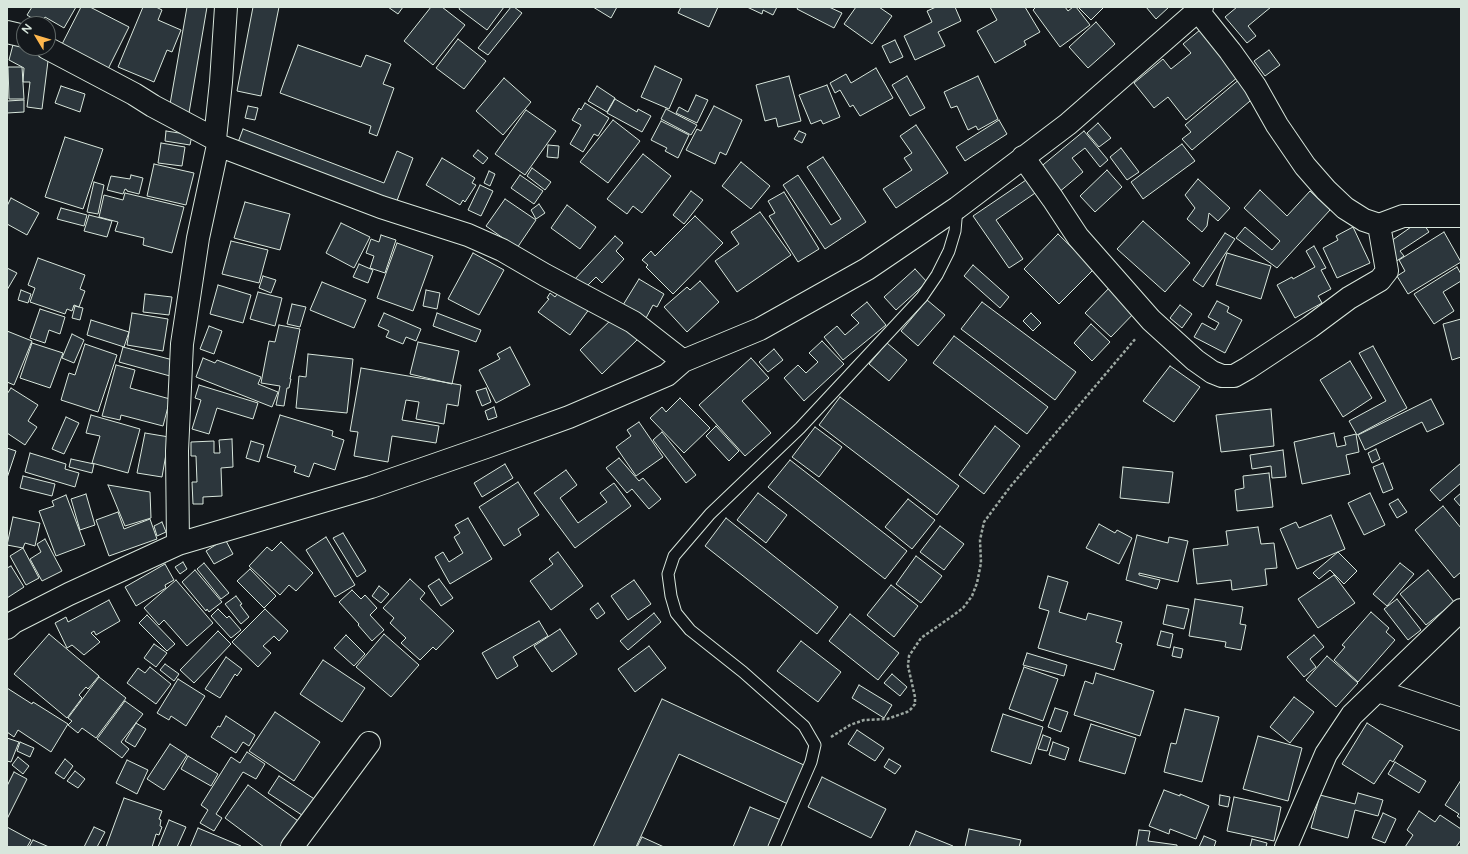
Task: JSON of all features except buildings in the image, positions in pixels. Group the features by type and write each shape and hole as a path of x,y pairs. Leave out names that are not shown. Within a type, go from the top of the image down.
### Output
{"street":[{"path":"178,544 177,451 182,344 198,238 217,142 226,7"},
{"path":"7,628 14,622 69,594 178,544 371,487 569,417 667,375 683,361 760,329 867,269 957,208 1068,124 1200,9 1255,86 1277,125 1305,166 1326,190 1345,208 1364,220 1379,225 1402,216 1461,216"},
{"path":"56,53 134,94 217,142 381,207 468,235 502,250 544,275 633,322 683,361"},
{"path":"1023,158 1078,237 1151,320 1195,360 1212,372 1222,376 1234,376 1248,368 1310,328 1349,298 1380,280 1387,270 1379,225"},
{"path":"1286,847 1326,754 1352,715 1461,610"},
{"path":"1378,691 1461,720"},
{"path":"292,847 369,743"}],"lane":[{"path":"774,847 811,762 815,745 804,726 743,672 690,630 676,613 671,596 668,574 674,556 710,514 800,428 922,297 937,275 949,251 955,231 957,208"}],"path":[{"path":"815,745 850,725 864,720 886,719 907,712 915,704 915,697 908,666 909,656 921,638 963,608 972,596 977,583 981,563 980,540 984,522 1010,487 1151,320"}]}
